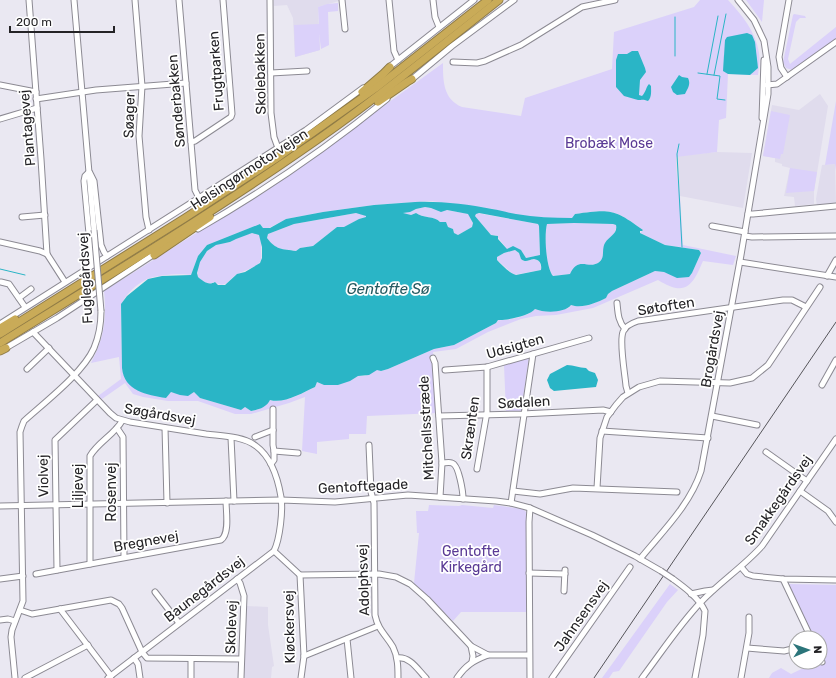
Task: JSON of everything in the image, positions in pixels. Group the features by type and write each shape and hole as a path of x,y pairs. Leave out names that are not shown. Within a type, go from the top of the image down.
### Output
{"highway":[{"name":"Helsingørmotorvejen","path":"0,334 280,156 376,88 488,0"},
{"name":"Helsingørmotorvejen","path":"2,349 299,153 378,97 499,0"},
{"path":"324,124 328,119 368,88 390,67"},
{"path":"299,153 302,154 412,80"},
{"path":"154,255 241,195 244,190"},
{"path":"0,328 72,286 76,286"}],"street":[{"name":"Plantagevej","path":"29,0 47,254"},
{"name":"Fuglegårdsvej","path":"15,678 11,637 23,601 20,432 24,421 74,375 90,356 101,323 74,0"},
{"name":"Søager","path":"135,0 142,86 139,136 146,217 149,230"},
{"name":"Sønderbakken","path":"179,0 195,190 199,198"},
{"name":"Frugtparken","path":"191,142 195,141 231,117 232,114 223,0"},
{"name":"Skolebakken","path":"270,0 272,119 274,137 278,148"},
{"path":"342,0 345,30"},
{"path":"389,0 394,51 398,60"},
{"path":"433,0 436,22 439,27"},
{"path":"0,324 306,130 390,67 474,0"},
{"path":"2,349 33,332 154,255 267,186 330,142 412,80 452,46 514,0"},
{"path":"453,62 477,63 485,61 522,45 582,7 615,0"},
{"name":"Brogårdsvej","path":"734,0 752,22 761,42 764,57 766,85"},
{"name":"Brogårdsvej","path":"640,559 673,519 696,484 701,471 745,234 765,102 766,49 754,20 738,0"},
{"path":"787,77 781,68 779,57 789,0"},
{"path":"766,85 777,84 836,42"},
{"path":"271,73 307,71"},
{"path":"36,99 96,90 186,83"},
{"path":"0,85 36,92"},
{"path":"0,119 37,108"},
{"name":"Fuglegårdsvej","path":"89,172 94,181 101,245 104,252 108,256"},
{"name":"Fuglegårdsvej","path":"89,172 85,176 84,181 92,265"},
{"path":"748,214 836,206"},
{"path":"22,217 45,215"},
{"path":"712,226 752,237 836,236"},
{"path":"0,242 47,254 65,282"},
{"path":"828,276 836,260"},
{"path":"740,262 836,278"},
{"path":"1,282 9,284 25,307"},
{"path":"597,488 600,438 602,431 610,412 628,393 639,387 660,381 730,383 752,378 768,365 820,287"},
{"path":"18,298 31,289"},
{"name":"Søtoften","path":"628,393 626,386 622,333 630,324 638,321 787,300 796,301 806,307"},
{"name":"Søtoften","path":"618,303 620,324 625,329"},
{"name":"Søgårdsvej","path":"33,332 110,413 122,420 251,442 261,450 271,464 281,500"},
{"name":"Udsigten","path":"445,370 486,367 589,338"},
{"path":"26,369 49,348"},
{"path":"511,503 533,354"},
{"name":"Mitchellsstræde","path":"433,358 435,363 442,463 440,497"},
{"path":"822,386 836,360"},
{"name":"Skrænten","path":"477,469 486,415 486,367"},
{"name":"Violvej","path":"57,570 55,440 97,400"},
{"path":"271,464 274,460 273,409"},
{"name":"Sødalen","path":"439,416 603,410 610,412"},
{"path":"712,416 757,425"},
{"name":"Liljevej","path":"90,564 90,456 94,449 117,428 122,420"},
{"name":"Rosenvej","path":"117,428 123,437 124,558"},
{"path":"165,428 166,502"},
{"path":"255,437 273,430"},
{"path":"602,431 708,438"},
{"path":"231,438 234,501"},
{"name":"Smakkegårdsvej","path":"642,678 700,603 750,559 762,546 836,439"},
{"name":"Adolphsvej","path":"369,444 374,504 375,615 378,626 394,648 397,658 398,678"},
{"path":"274,451 298,453"},
{"path":"766,452 807,481"},
{"path":"442,463 452,463 455,465 461,484 463,499"},
{"path":"513,490 534,494 566,488 677,492"},
{"path":"800,491 828,511 836,522"},
{"name":"Gentoftegade","path":"0,506 281,500 335,502 408,495 511,503 530,508 592,535 640,559 673,579 700,603"},
{"path":"281,500 282,509 277,545 274,551 300,575 389,575 410,584 427,599 471,646 488,656"},
{"name":"Bregnevej","path":"36,574 221,540 226,535 226,501"},
{"path":"530,508 528,522 530,678"},
{"name":"Baunegårdsvej","path":"110,677 274,551"},
{"name":"Jahnsensvej","path":"552,678 630,567"},
{"path":"741,567 747,574 753,576 836,580"},
{"path":"529,573 565,572 564,591"},
{"name":"Kløckersvej","path":"300,575 304,656 301,678"},
{"path":"0,579 23,576"},
{"path":"783,578 807,630"},
{"name":"Skolevej","path":"237,579 240,583 244,596 241,678"},
{"path":"691,594 713,590"},
{"path":"155,592 179,623"},
{"path":"20,610 32,614 106,600 115,602 122,608 145,656 150,658 242,659"},
{"path":"695,678 706,614 700,603"},
{"path":"60,609 88,645 110,677"},
{"path":"741,678 750,617"},
{"path":"0,620 10,619 16,621"},
{"path":"304,656 378,626"},
{"path":"347,639 351,678"},
{"path":"25,678 88,645"},
{"path":"471,646 472,662"},
{"path":"746,648 788,650"},
{"path":"457,678 472,662 488,656 529,655"},
{"path":"134,658 138,664 140,678"},
{"path":"397,658 405,658 410,661 426,678"},
{"path":"191,659 191,678"}],"shaded area":[{"path":"274,0 339,1 318,7 320,50 295,57 293,18 287,5 274,6"},
{"path":"820,94 828,106 814,191 814,204 795,206 794,197 784,196 790,168 775,162 775,158 763,156 772,105 799,110"},
{"path":"717,152 752,153 743,208 680,196 676,169 676,156"},
{"path":"835,164 836,204 817,206 816,199 822,165"},
{"path":"247,606 268,607 268,625 274,666 272,667 271,678 244,678"}],"green space":[{"name":"Brobæk Mose","path":"700,0 728,0 752,31 759,53 758,75 728,74 726,118 719,120 717,152 676,157 683,245 736,256 733,265 703,261 694,280 686,287 676,288 658,280 593,308 556,315 536,316 521,319 488,332 456,349 433,352 438,413 367,416 366,434 349,434 349,439 317,442 317,454 302,451 305,397 251,414 235,414 198,401 168,401 143,397 133,394 125,383 102,399 98,396 121,379 119,357 91,363 99,346 104,328 104,291 225,215 265,192 443,63 445,89 456,104 462,107 521,116 525,98 612,69 614,32 694,7","holes":["430,201 493,209 528,217 546,218 572,218 575,214 597,211 612,212 625,218 643,230 640,233 665,245 699,250 701,253 691,275 655,271 612,291 606,298 594,303 585,306 571,305 569,308 552,311 535,309 532,312 518,318 498,320 496,323 454,345 434,349 388,369 381,371 377,369 365,376 358,376 338,385 324,385 317,382 315,387 299,395 287,399 275,401 270,400 262,407 251,411 245,407 241,410 200,398 194,392 189,395 171,392 166,398 145,392 132,386 124,376 122,368 121,306 125,298 135,287 147,279 157,276 181,274 191,275 198,256 207,245 260,224 263,228 267,229 286,219 374,205"]},
{"path":"746,0 764,0 762,22"},
{"path":"338,3 338,11 328,12 329,45 321,49 319,33 320,50 295,57 294,25 319,24 318,7"},
{"path":"794,14 805,16 806,18 800,18 796,22 788,59 790,64 836,27 836,39 792,70 786,68 783,62"},
{"path":"836,101 836,171 835,164 825,165"},
{"path":"771,111 790,115 783,154 781,154 780,159 763,156"},
{"path":"790,168 817,172 814,191 786,193"},
{"path":"425,207 440,211 446,210 469,214 473,223 472,227 458,235 454,233 453,229 448,227 444,222 440,222 416,213 411,215 403,214"},
{"path":"361,213 366,217 359,219 345,227 337,227 313,246 300,248 296,251 276,247 267,238 268,234 294,224"},
{"path":"477,213 538,224 540,255 526,258 522,252 512,246 507,249 496,235 491,235 475,216"},
{"path":"547,224 613,224 616,225 616,230 607,241 603,258 597,264 570,274 553,276 546,251"},
{"path":"252,233 259,235 261,243 261,259 257,265 240,273 222,285 214,282 207,283 198,277 198,266 200,261 211,248 221,243 228,243 236,238"},
{"path":"515,250 519,253 521,259 523,260 538,260 541,270 514,275 497,260 497,257 504,253"},
{"path":"529,357 521,411 506,412 504,365"},
{"name":"Gentofte Kirkegård","path":"429,505 462,505 493,508 494,505 523,509 526,512 526,612 461,612 453,621 414,583 419,533 417,533 416,511 428,511"},
{"path":"670,584 678,590 667,602 619,671 613,672 609,678 602,678"},
{"path":"788,584 836,585 836,678 769,678 772,673 781,668 791,674 799,670 828,670 828,630 810,630"}],"water":[{"path":"747,33 752,35 755,42 758,68 750,75 728,74 723,71 725,40 727,37"},
{"path":"632,51 638,51 646,72 640,80 639,95 642,96 649,84 651,86 651,96 648,101 624,96 616,87 616,60 618,54 627,54"},
{"path":"679,75 688,78 689,84 685,94 677,95 673,92 671,87"},
{"name":"Gentofte Sø","path":"415,202 444,202 495,209 513,214 558,218 572,218 575,214 587,212 612,212 625,218 643,230 640,231 640,233 665,245 699,250 701,253 689,277 677,278 664,272 655,271 612,291 606,298 593,303 584,306 571,305 564,310 554,312 535,309 518,317 507,320 498,320 496,323 454,345 434,349 388,369 381,371 377,370 369,375 358,376 350,381 338,385 324,385 317,382 315,387 299,395 287,399 275,401 270,400 265,406 254,411 251,411 245,407 241,410 200,398 194,392 188,396 171,392 166,398 151,395 132,387 127,382 122,368 121,304 127,296 148,279 162,276 191,275 198,256 207,245 260,224 263,228 270,228 286,219 374,205","holes":["425,207 441,212 447,210 468,214 473,223 472,227 458,235 454,233 453,229 448,227 446,222 440,222 416,213 411,215 403,213","356,213 366,216 344,227 337,227 313,246 300,248 296,251 276,247 267,238 268,234 294,224","479,213 538,224 540,255 526,258 521,250 513,246 507,249 498,239 498,236 491,235 475,216","547,224 613,224 616,225 616,231 605,243 602,259 598,263 591,265 580,264 576,266 570,274 553,276 546,251","252,233 259,235 262,247 262,258 260,263 245,272 237,274 225,285 218,285 215,282 208,283 198,277 197,273 200,262 207,251 216,245 230,242","515,250 524,261 534,259 538,260 541,264 541,270 516,275 511,273 503,266 497,260 497,257"]},
{"path":"567,365 586,368 595,373 598,380 596,387 554,391 550,388 547,380 550,374"}],"waterway":[{"path":"714,75 726,14"},
{"path":"707,74 718,16"},
{"path":"675,17 675,56"},
{"path":"698,73 720,76 717,99 725,100"},
{"path":"679,144 677,154 682,247"},
{"path":"0,269 25,275"}],"tram line":[{"path":"594,678 836,322"}]}
